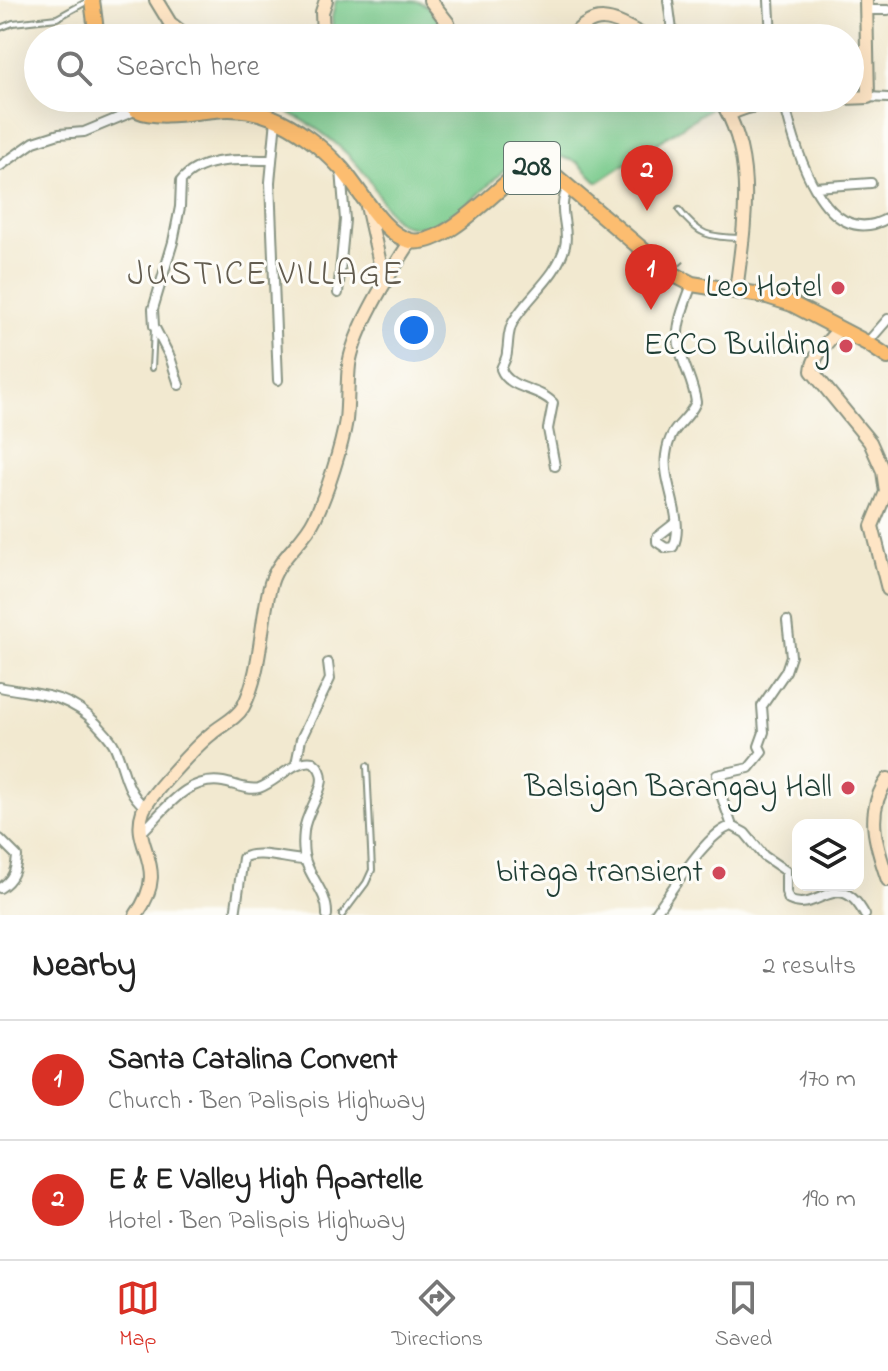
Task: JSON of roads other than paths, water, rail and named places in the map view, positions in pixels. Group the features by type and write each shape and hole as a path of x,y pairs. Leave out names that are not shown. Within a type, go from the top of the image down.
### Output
{"main road":[{"path":"91,0 95,24"},
{"path":"156,112 196,112"},
{"path":"248,112 276,119 314,143 341,167 388,228 411,241"},
{"name":"208","path":"411,241 430,238 457,223 523,170 533,167 544,169 569,186 669,272 692,284 767,296 792,304 888,357"}],"street":[{"path":"156,0 171,24"},
{"path":"322,24 326,0"},
{"path":"430,0 448,24"},
{"path":"668,0 671,24"},
{"path":"769,0 770,24"},
{"path":"868,97 866,5 888,10"},
{"path":"586,24 592,19 605,18 618,24"},
{"path":"864,97 888,98"},
{"path":"0,166 34,142 59,134 84,132 133,112"},
{"path":"733,112 730,114 741,147 746,203 736,291"},
{"path":"782,112 815,187 839,219 860,227 876,225 888,218"},
{"path":"276,119 270,182 278,380"},
{"path":"179,385 170,357 154,326 153,309 173,242 181,181 197,170 228,159 272,160"},
{"path":"338,293 345,220 341,167"},
{"path":"815,187 871,183"},
{"path":"555,466 548,429 553,403 545,395 503,376 501,369 507,357 509,329 545,282 565,247 563,206 564,193 569,186"},
{"path":"366,198 384,281"},
{"path":"136,915 153,881 143,831 145,807 210,735 243,708 251,686 271,582 279,565 315,518 345,423 349,364 384,281 411,241"},
{"path":"675,523 665,460 673,430 696,402 678,334 692,284"},
{"path":"867,343 888,319"},
{"path":"839,329 818,354 812,371 870,442 883,471 886,492 872,526 888,589"},
{"path":"787,621 791,656 786,671 762,706 764,732 759,746 762,752 749,768 717,775 720,792 732,826 745,833 764,856 786,871 789,900 805,903 841,891 857,902 865,915"},
{"path":"296,765 301,739 330,679 328,663"},
{"path":"0,687 57,697 91,718 115,746 127,786 145,807"},
{"path":"143,831 183,791 201,782 221,781 255,790 302,761 313,762 323,775 323,784 306,817 305,860 325,898 327,915"},
{"path":"888,779 879,796 873,821 874,837 888,880"},
{"path":"654,915 701,850 720,832 732,826"},
{"path":"0,839 17,856 16,868 9,883 0,888"},
{"path":"235,915 243,858 249,854 305,860"}],"lane":[{"path":"0,28 13,23 65,16 91,0"},
{"path":"679,210 703,234 742,238"},
{"path":"152,368 154,326"},
{"path":"342,915 372,870 367,766"}],"place":[{"name":"E & E Valley High Apartelle","path":"647,211"},
{"name":"Leo Hotel","path":"838,288"},
{"name":"Santa Catalina Convent","path":"651,310"},
{"name":"ECCO Building","path":"846,346"},
{"name":"Balsigan Barangay Hall","path":"848,788"},
{"name":"bitaga transient","path":"719,873"}],"district":[{"name":"JUSTICE VILLAGE","path":"266,276"}]}
